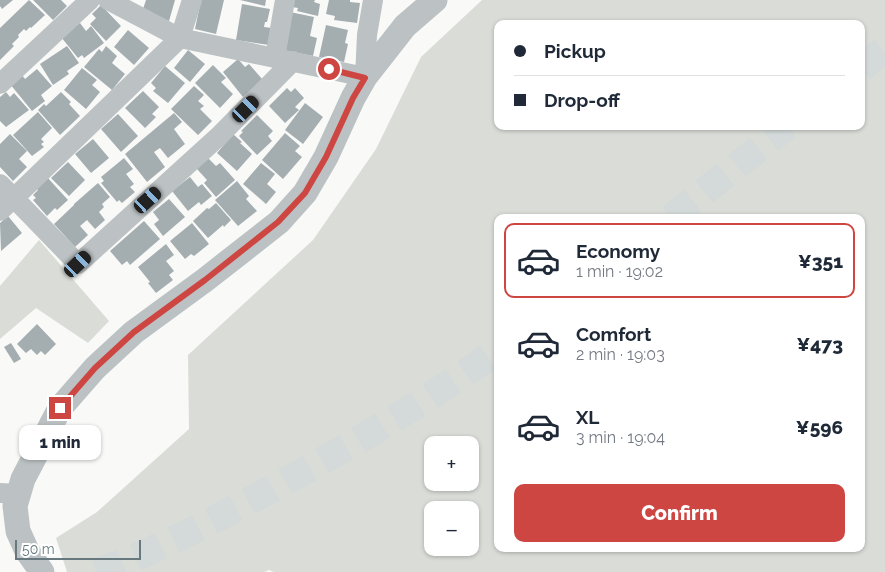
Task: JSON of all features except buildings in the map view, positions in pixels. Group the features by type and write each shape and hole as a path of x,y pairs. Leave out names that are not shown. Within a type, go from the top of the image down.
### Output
{"street":[{"path":"0,84 90,0"},
{"path":"108,0 180,38 365,78"},
{"path":"7,204 180,38 192,0"},
{"path":"0,184 7,204 78,264 218,136 284,59 285,0"},
{"path":"365,78 367,35 373,0"},
{"path":"42,572 27,551 18,531 15,506 9,494 24,479 60,408 95,368 134,332 205,280 278,222 305,193 326,157 353,98 365,78 405,26 435,0"}],"shaded area":[{"path":"482,0 885,0 885,572 274,572 269,570 264,572 67,572 56,538 97,512 189,429 188,355 313,240 376,149 421,57"},
{"path":"39,240 109,321 88,343 36,308 0,339 0,286"}],"tunnel":[{"path":"865,65 885,49"},
{"path":"676,214 782,130"},
{"path":"96,572 167,543 281,484 391,420 494,353"}],"route":[{"path":"60,408 95,368 134,332 205,280 278,222 305,193 326,157 353,98 365,78 329,69"}]}
